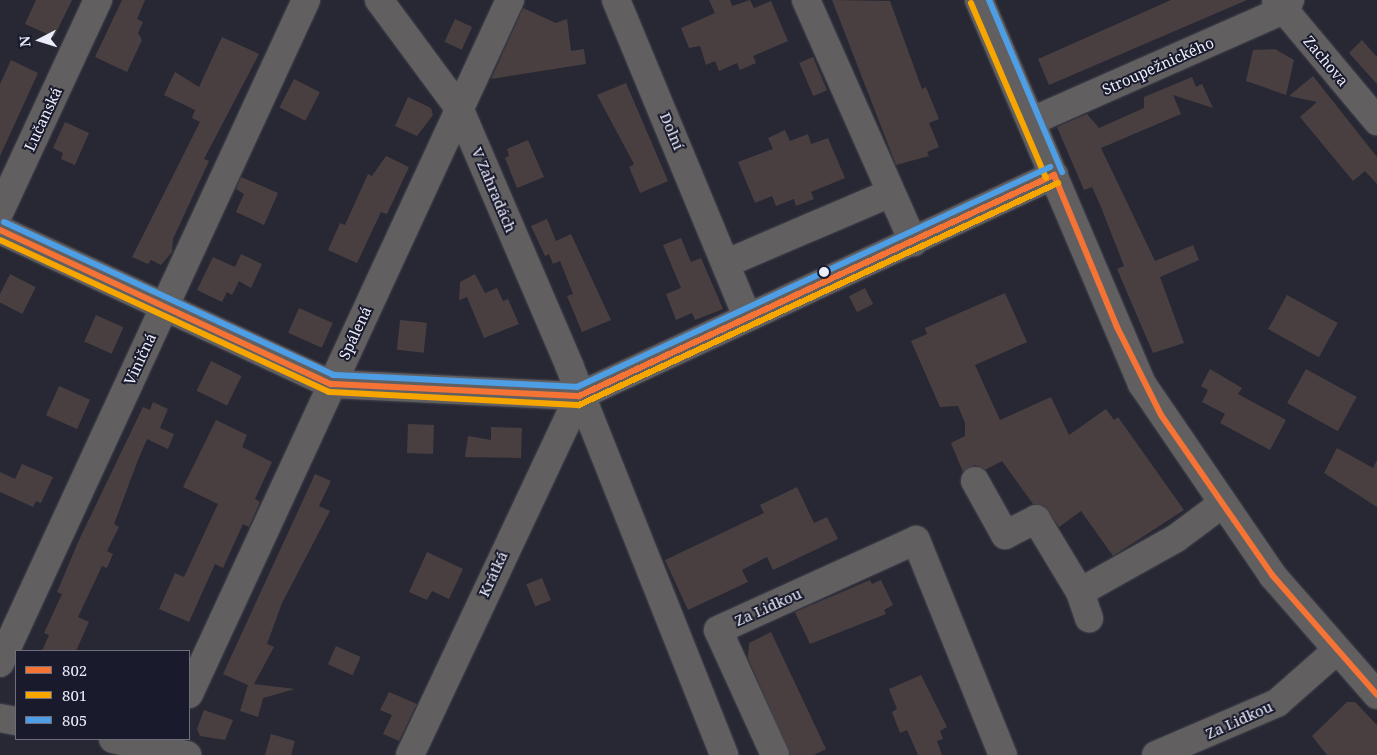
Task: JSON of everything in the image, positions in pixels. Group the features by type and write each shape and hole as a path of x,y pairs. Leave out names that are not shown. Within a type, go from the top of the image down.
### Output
{"street":[{"name":"Lučanská","path":"0,211 98,0"},
{"name":"Viničná","path":"0,663 306,0"},
{"name":"V Zahradách","path":"379,0 458,108 579,396 724,755"},
{"name":"Spálená","path":"190,692 458,108 510,0"},
{"name":"Dolní","path":"616,0 727,263 747,317"},
{"path":"806,0 888,194 912,242"},
{"path":"979,0 1032,121 1142,384 1222,504 1273,576 1336,651 1377,695"},
{"name":"Stroupežnického","path":"1032,121 1283,3"},
{"name":"Zachova","path":"1283,3 1377,121"},
{"path":"0,230 331,384 579,396 1054,175"},
{"path":"727,263 888,194"},
{"name":"Krátká","path":"410,755 579,396"},
{"path":"975,481 1005,535 1036,519 1080,592 1089,618"},
{"path":"1080,592 1175,539 1222,504"},
{"name":"Za Lidkou","path":"776,755 718,630 912,531 1003,755"},
{"name":"Za Lidkou","path":"1156,755 1277,704 1336,651"},
{"path":"0,718 15,721"},
{"path":"120,740 173,747"}],"building":[{"path":"36,0 72,0 54,37 25,24"},
{"path":"122,0 145,0 137,19 143,22 138,33 142,40 127,72 95,57"},
{"path":"709,0 730,0 732,6 750,0 754,8 771,1 788,41 753,56 756,63 740,70 737,63 719,71 715,61 706,65 700,46 689,48 681,28 715,13"},
{"path":"832,0 890,1 922,89 926,87 939,119 929,123 939,147 927,152 929,156 896,165"},
{"path":"1171,0 1247,0 1049,85 1038,59"},
{"path":"523,8 556,23 567,19 571,51 584,49 586,64 491,79"},
{"path":"455,19 472,27 462,50 444,42"},
{"path":"222,37 259,54 204,159 209,161 173,239 172,252 161,265 151,260 148,264 132,257 200,122 192,118 195,110 164,95 175,72 199,87"},
{"path":"1362,40 1377,57 1377,84 1349,53"},
{"path":"1275,49 1294,60 1286,95 1246,81 1253,50"},
{"path":"813,57 827,90 813,96 799,63"},
{"path":"11,60 38,73 0,156 0,84"},
{"path":"1313,76 1377,157 1377,184 1365,171 1353,181 1300,117 1317,102 1289,96"},
{"path":"1192,77 1196,87 1202,84 1213,108 1173,95 1181,114 1101,148 1155,261 1193,245 1199,260 1160,277 1184,343 1153,353 1117,269 1124,266 1101,207 1092,187 1084,190 1057,127 1087,114 1099,128 1144,108 1144,97"},
{"path":"294,79 320,92 305,121 279,108"},
{"path":"626,83 668,181 640,193 629,167 634,164 597,95"},
{"path":"408,97 431,108 433,115 417,136 395,126"},
{"path":"65,122 89,133 75,165 61,159 63,153 53,148"},
{"path":"785,130 790,141 808,134 811,144 828,138 845,178 811,192 814,199 796,206 794,199 776,206 772,196 755,203 738,162 773,149 768,138"},
{"path":"528,140 544,177 517,188 505,158 509,156 507,149"},
{"path":"386,156 409,167 387,214 381,212 357,263 328,250 340,223 345,225 368,174 372,176"},
{"path":"241,177 278,193 264,225 236,212 244,194 236,189"},
{"path":"547,219 556,241 571,234 611,320 582,332 567,296 573,294 560,261 553,264 549,254 545,256 531,226"},
{"path":"681,238 691,262 701,258 723,309 695,320 692,313 676,320 666,294 681,288 663,245"},
{"path":"241,254 262,264 251,288 239,281 232,295 227,292 222,302 197,290 213,257 235,267"},
{"path":"10,274 36,287 22,314 0,303 0,294"},
{"path":"475,274 485,293 497,288 503,301 508,299 519,324 484,338 467,297 459,300 460,282"},
{"path":"865,288 873,304 857,312 849,296"},
{"path":"1005,293 1027,342 975,365 1000,420 1051,397 1069,435 1106,409 1114,420 1118,417 1184,510 1113,556 1081,511 1059,527 1044,506 1033,504 1002,461 985,470 975,465 963,472 951,443 965,436 965,423 958,406 940,407 911,341 927,334 925,328"},
{"path":"1287,295 1338,323 1319,357 1268,329"},
{"path":"299,308 333,323 322,348 288,333"},
{"path":"96,315 123,327 112,354 84,341"},
{"path":"400,320 427,323 424,353 397,350"},
{"path":"211,361 242,376 227,406 197,391"},
{"path":"1210,369 1242,388 1238,394 1286,420 1270,450 1220,423 1225,414 1202,402 1208,390 1201,386"},
{"path":"1306,369 1357,397 1338,431 1287,403"},
{"path":"59,386 90,400 77,429 46,415"},
{"path":"153,402 168,409 160,428 174,434 168,449 147,439 114,524 119,527 107,551 113,554 107,568 102,566 78,617 89,622 76,650 42,650 49,635 44,633 62,594 57,592 79,540 143,407 150,410"},
{"path":"216,420 247,435 242,447 272,462 255,499 260,502 249,527 243,524 223,568 215,564 189,622 159,609 175,573 184,577 218,504 183,487"},
{"path":"408,424 434,425 433,454 407,453"},
{"path":"491,427 522,428 521,458 465,457 468,436 491,440"},
{"path":"1337,448 1373,468 1377,460 1377,507 1324,473"},
{"path":"22,464 53,477 41,503 36,501 33,507 0,492 0,472 15,479"},
{"path":"315,474 331,481 319,506 330,511 282,603 267,644 274,647 254,684 295,689 263,698 258,717 240,711 248,685 223,674"},
{"path":"797,487 814,523 827,517 838,539 773,570 767,557 742,570 748,582 688,610 665,560 764,513 760,505"},
{"path":"427,552 463,569 449,599 432,591 427,600 409,592"},
{"path":"542,578 551,600 535,607 526,584"},
{"path":"870,580 872,584 881,580 893,605 884,610 886,614 810,644 795,612"},
{"path":"771,632 826,749 814,755 790,755 748,658 749,643"},
{"path":"336,646 361,657 353,675 328,664"},
{"path":"921,675 947,727 940,731 943,739 937,741 942,755 918,755 907,730 900,733 892,712 897,709 889,689"},
{"path":"389,692 417,704 399,741 383,734 392,715 380,710"},
{"path":"1347,702 1355,702 1377,725 1377,755 1327,755 1312,736"},
{"path":"204,710 233,720 225,740 200,736 197,729"},
{"path":"271,734 295,741 291,755 265,755"}],"transit line":[{"name":"805","path":"989,0 1062,172"},
{"name":"801","path":"971,3 1046,178"},
{"name":"805","path":"4,222 333,375 577,387 1050,167"},
{"name":"802","path":"1054,175 1117,327 1161,415 1273,576 1377,695"},
{"name":"802","path":"0,230 331,384 579,396 1054,175"},
{"name":"801","path":"0,240 329,392 579,405 1058,183"}]}
